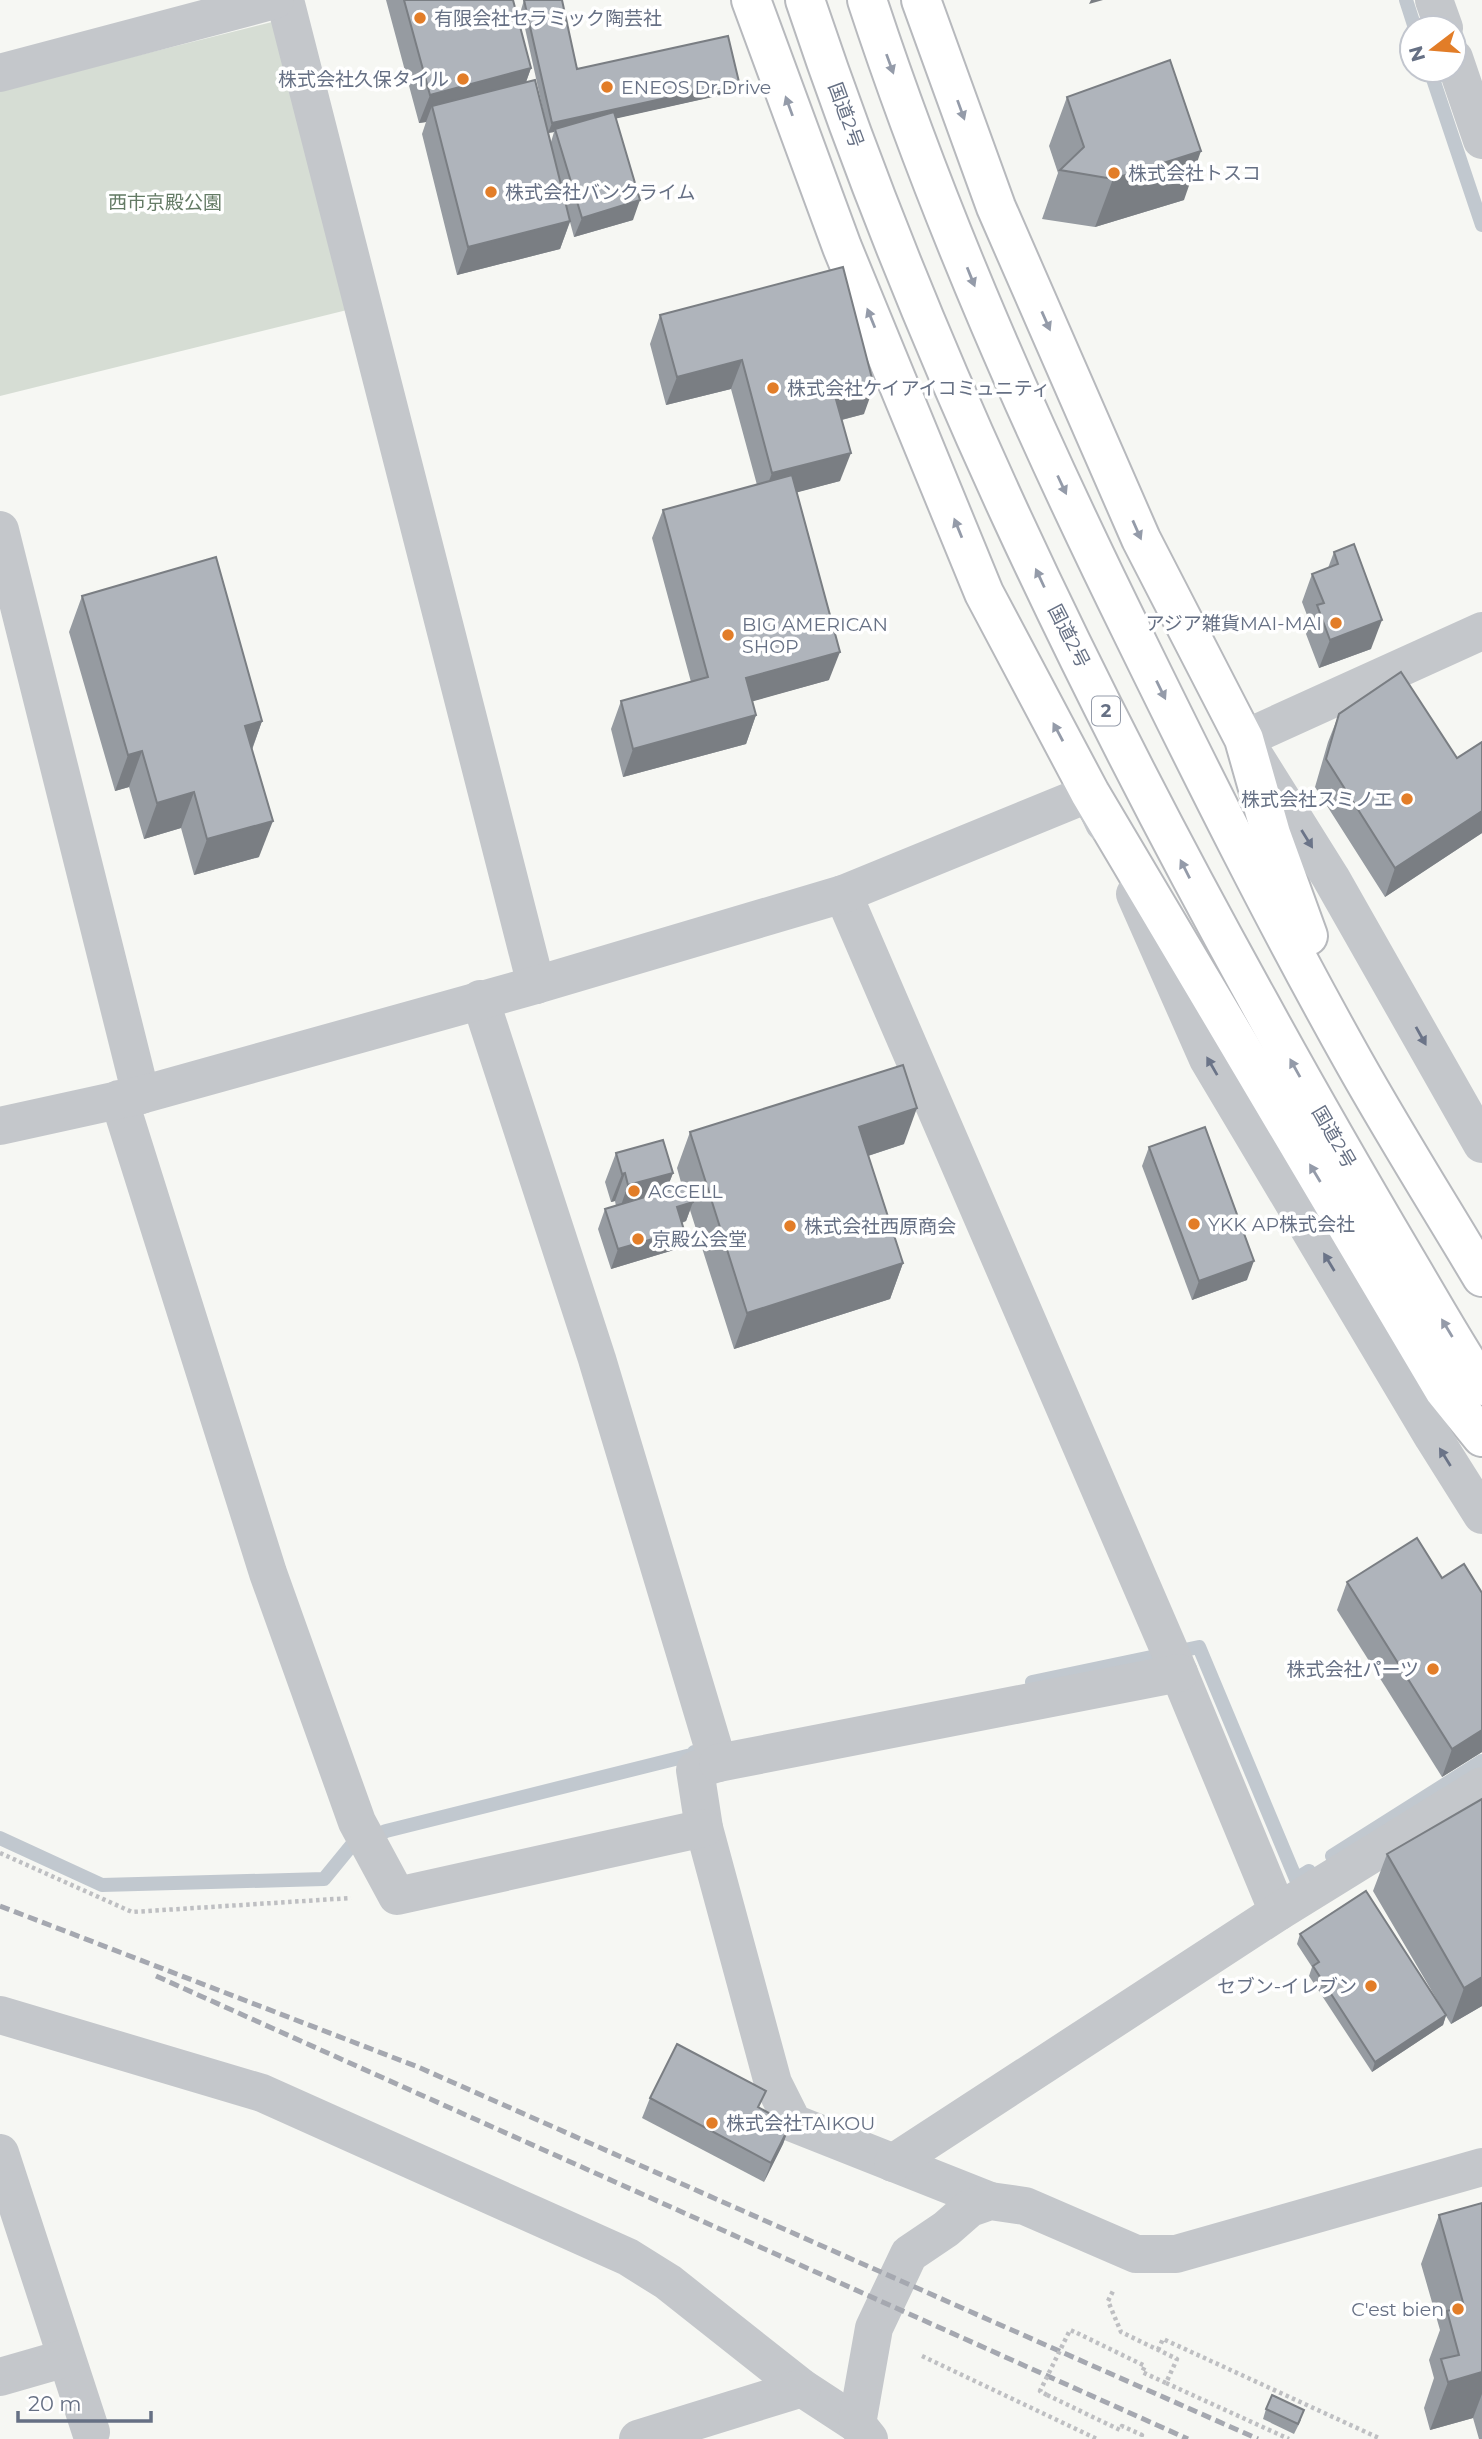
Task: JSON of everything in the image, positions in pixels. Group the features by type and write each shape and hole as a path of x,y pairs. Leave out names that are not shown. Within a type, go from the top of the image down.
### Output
{"highway":[{"path":"751,0 842,247 985,593 1090,793 1444,1390 1482,1437"},
{"name":"国道2号","path":"805,0 894,246 961,408 1042,584 1194,885 1324,1121 1482,1387"},
{"path":"867,0 945,214 1012,378 1097,561 1232,835 1354,1063 1482,1277"},
{"path":"921,0 996,207 1140,539 1244,740 1271,834 1354,1063"}],"street":[{"path":"0,73 275,0"},
{"path":"285,0 536,985"},
{"path":"1463,84 1482,140"},
{"path":"0,530 130,1097 268,1573 365,1835 397,1896 704,1828"},
{"path":"1482,631 1244,740 1331,878 1482,1144"},
{"path":"0,1125 130,1097 536,985 843,894 1090,793 1208,1059 1482,1515"},
{"path":"843,894 1174,1660 1278,1912"},
{"path":"480,999 597,1359 715,1753"},
{"path":"1174,1660 715,1753 695,1770 704,1828 774,2083 793,2123 990,2201 1025,2207 1136,2255 1176,2254 1482,2167"},
{"path":"893,2163 1278,1912 1482,1786"},
{"path":"0,2015 262,2093 628,2257 668,2282 802,2388 863,2431 874,2328 909,2254 946,2229 970,2208 990,2201"},
{"path":"0,2153 91,2432"},
{"path":"0,2377 66,2358"},
{"path":"638,2439 802,2388"}],"path":[{"path":"0,1853 132,1912 397,1896"},
{"path":"1116,2285 1108,2301 1121,2332 1177,2359 1166,2383"},
{"path":"1150,2439 1122,2426 1120,2430 1040,2391 1070,2330 1143,2365 1145,2367 1142,2372 1289,2439"},
{"path":"1158,2350 1163,2339 1381,2439"},
{"path":"922,2357 1097,2439"}],"green space":[{"name":"西市京殿公園","path":"276,21 347,310 0,396 0,90"}],"building":[{"path":"404,0 513,0 531,68 430,95"},
{"path":"524,0 562,0 577,69 728,36 739,82 552,123"},
{"path":"1170,60 1201,151 1113,179 1060,170 1084,147 1067,97"},
{"path":"535,80 570,221 468,247 432,106"},
{"path":"614,112 640,200 582,218 555,129"},
{"path":"843,267 874,386 835,396 851,453 772,473 742,360 677,377 660,315"},
{"path":"792,475 840,652 746,678 756,715 633,749 621,701 708,677 663,510"},
{"path":"1354,544 1382,620 1330,640 1317,605 1324,603 1312,574 1338,564 1334,552"},
{"path":"216,557 262,721 245,726 273,821 207,839 194,792 157,803 142,751 128,755 82,596"},
{"path":"1401,672 1457,758 1482,742 1482,811 1395,868 1326,759 1339,714"},
{"path":"903,1065 917,1108 859,1127 903,1263 747,1313 690,1132"},
{"path":"1205,1127 1254,1261 1199,1281 1149,1147"},
{"path":"663,1140 673,1173 628,1185 616,1153"},
{"path":"688,1184 693,1202 677,1207 684,1230 618,1249 605,1209"},
{"path":"1417,1538 1442,1578 1464,1564 1482,1593 1482,1730 1452,1749 1347,1582"},
{"path":"1482,1799 1482,1977 1464,1988 1387,1854"},
{"path":"1366,1891 1446,2015 1375,2062 1313,1966 1319,1962 1300,1934"},
{"path":"677,2044 766,2091 758,2107 790,2125 771,2163 650,2098"},
{"path":"1482,2203 1482,2372 1448,2382 1441,2359 1459,2355 1447,2311 1464,2306 1439,2215"},
{"path":"1272,2395 1304,2410 1298,2424 1266,2409"}],"waterway":[{"path":"1406,0 1410,14"},
{"path":"1435,84 1482,225"},
{"path":"1032,1682 1199,1647 1296,1879 1309,1871"},
{"path":"0,1838 102,1885 324,1879 351,1846 386,1831 695,1754 694,1752"},
{"path":"1332,1856 1482,1761"}],"railway":[{"path":"0,1906 418,2067 1258,2439"},
{"path":"156,1976 1188,2439"}],"place":[{"name":"有限会社セラミック陶芸社","path":"420,18"},
{"name":"株式会社久保タイル","path":"463,79"},
{"name":"ENEOS Dr.Drive","path":"607,87"},
{"name":"株式会社トスコ","path":"1114,173"},
{"name":"株式会社バンクライム","path":"491,192"},
{"name":"株式会社ケイアイコミュニティ","path":"773,388"},
{"name":"アジア雑貨MAI-MAI","path":"1336,623"},
{"name":"BIG AMERICAN SHOP","path":"728,635"},
{"name":"株式会社スミノエ","path":"1407,799"},
{"name":"ACCELL","path":"634,1191"},
{"name":"YKK AP株式会社","path":"1194,1224"},
{"name":"株式会社西原商会","path":"790,1226"},
{"name":"京殿公会堂","path":"638,1239"},
{"name":"株式会社パーツ","path":"1433,1669"},
{"name":"セブン-イレブン","path":"1371,1986"},
{"name":"株式会社TAIKOU","path":"712,2123"},
{"name":"C'est bien","path":"1458,2309"}]}
